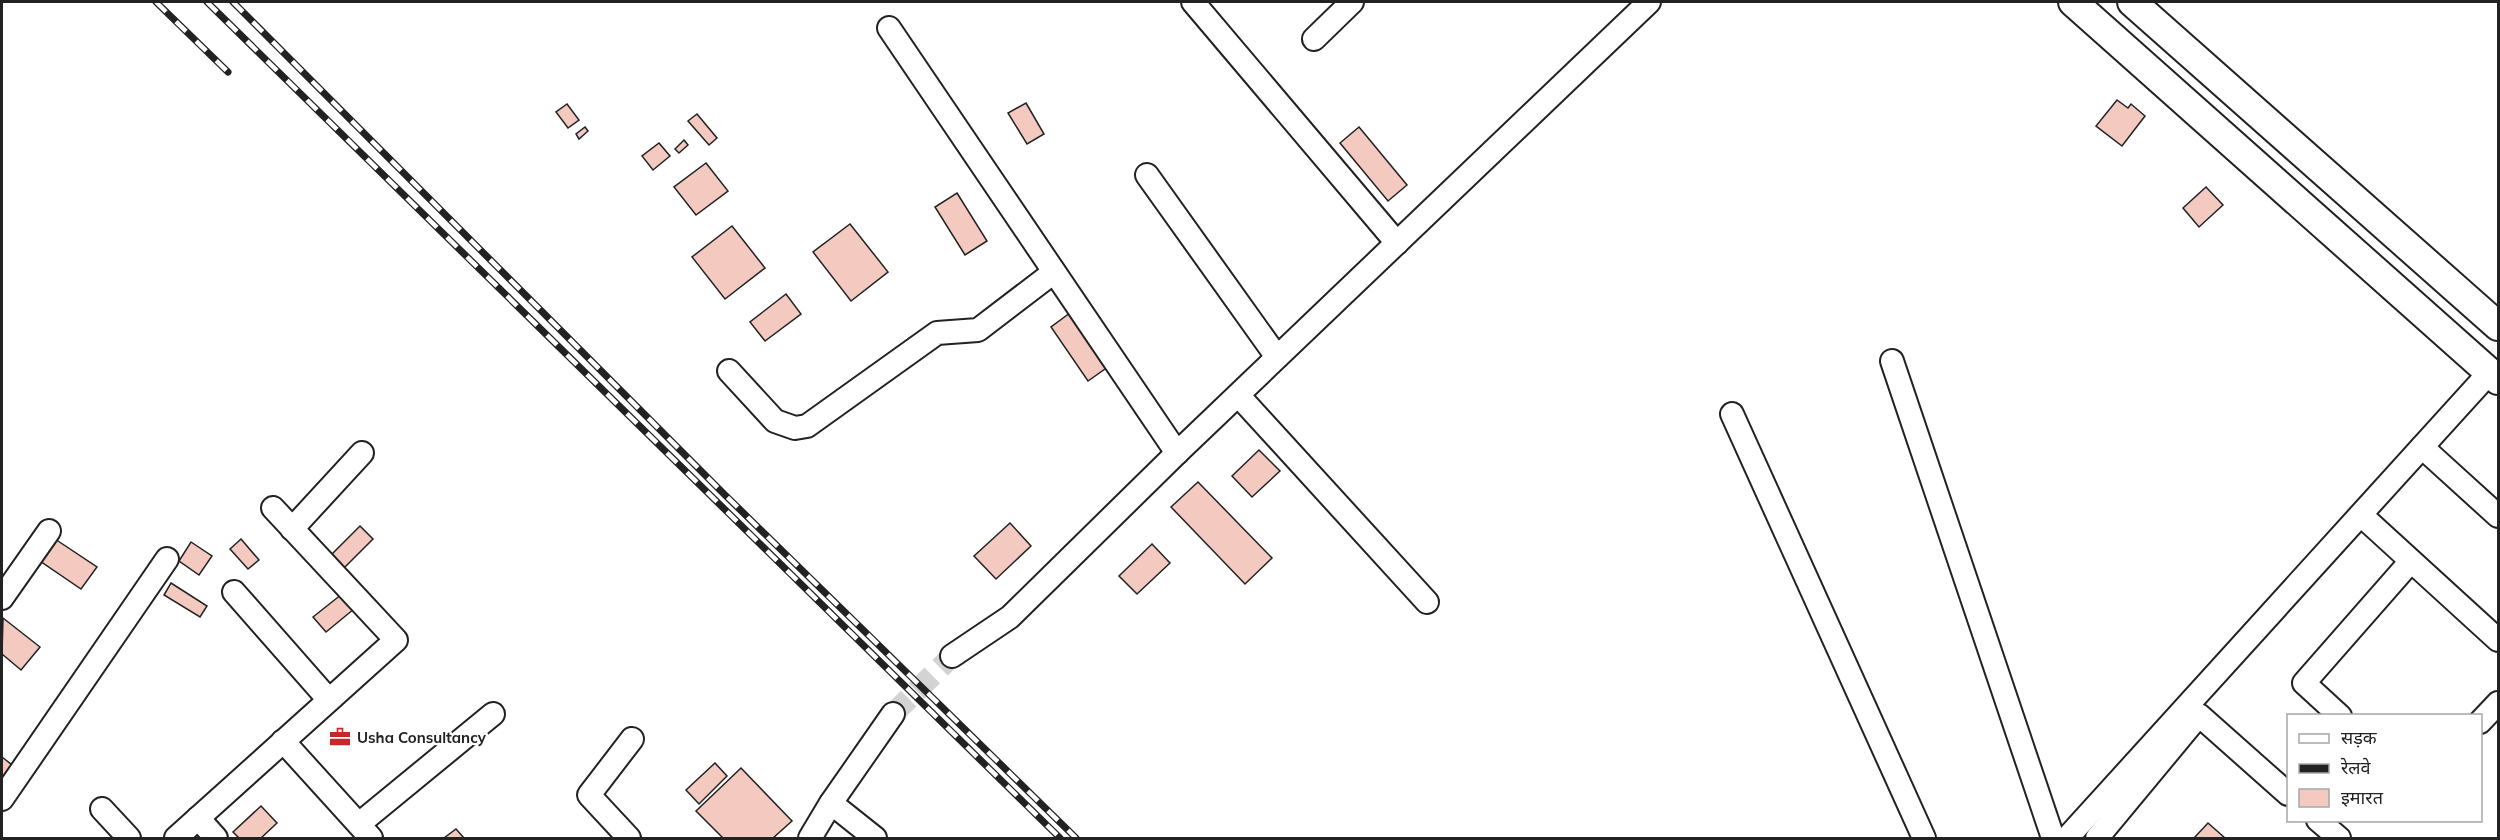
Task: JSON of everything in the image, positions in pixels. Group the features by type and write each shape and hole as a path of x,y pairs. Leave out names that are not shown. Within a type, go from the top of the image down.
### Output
{"main road":[{"path":"2073,2 2494,376"},
{"path":"2132,2 2499,326"}],"street":[{"path":"1193,2 1397,243"},
{"path":"1314,39 1352,2"},
{"path":"952,656 1010,617 1177,453 1649,2"},
{"path":"889,28 1177,453"},
{"path":"1147,175 1277,357"},
{"path":"729,371 775,421 795,428 807,426 937,333 978,330 1054,272"},
{"path":"1892,361 2053,838"},
{"path":"2067,838 2422,447 2494,376"},
{"path":"1238,395 1427,602"},
{"path":"1732,414 1924,838"},
{"path":"2422,447 2499,516"},
{"path":"292,530 362,453"},
{"path":"176,838 396,640 273,508"},
{"path":"2361,515 2499,640"},
{"path":"2,598 49,531"},
{"path":"2,799 168,559"},
{"path":"2338,714 2304,683 2412,561"},
{"path":"234,592 329,700"},
{"path":"2482,722 2499,703"},
{"path":"283,741 365,831 493,714"},
{"path":"810,838 831,803 893,714"},
{"path":"2097,838 2199,715 2287,792"},
{"path":"629,838 589,795 632,739"},
{"path":"831,803 875,838"},
{"path":"102,808 129,838"},
{"path":"198,818 216,838"},
{"path":"2320,822 2339,838"}],"building":[{"path":"2117,100 2128,108 2131,104 2145,116 2122,146 2096,126"},
{"path":"1026,103 1044,134 1027,144 1008,113"},
{"path":"567,104 579,120 568,128 556,112"},
{"path":"697,114 717,138 709,145 688,121"},
{"path":"585,127 588,131 579,139 576,134"},
{"path":"1359,127 1407,185 1388,201 1340,143"},
{"path":"684,140 688,145 679,153 675,149"},
{"path":"659,143 670,156 653,170 642,156"},
{"path":"706,163 728,191 696,215 674,187"},
{"path":"2206,187 2223,205 2199,227 2183,208"},
{"path":"957,193 987,241 965,255 935,207"},
{"path":"850,224 888,272 851,301 813,252"},
{"path":"732,226 765,268 725,299 692,257"},
{"path":"786,294 801,314 765,341 750,322"},
{"path":"1078,307 1112,364 1088,381 1051,327"},
{"path":"1259,450 1280,471 1252,497 1232,476"},
{"path":"1198,482 1272,558 1245,584 1171,507"},
{"path":"1010,523 1031,546 996,579 974,556"},
{"path":"360,526 373,539 340,572 327,559"},
{"path":"55,539 97,567 81,589 40,561"},
{"path":"241,539 259,560 248,569 230,549"},
{"path":"191,542 212,556 199,575 179,561"},
{"path":"1152,544 1170,563 1137,594 1119,576"},
{"path":"171,583 207,606 200,617 164,595"},
{"path":"342,594 354,609 326,632 313,617"},
{"path":"3,618 40,647 21,670 2,654"},
{"path":"2,757 16,768 2,782"},
{"path":"715,763 727,776 699,804 686,790"},
{"path":"741,768 792,821 773,838 723,838 696,811"},
{"path":"261,806 277,823 261,838 239,838 233,832"},
{"path":"2208,823 2225,838 2194,838"},
{"path":"456,829 464,838 444,838"}],"tunnel":[{"path":"893,714 952,656"}],"railway":[{"path":"156,2 228,72"},
{"path":"207,2 1060,838"},
{"path":"233,2 725,495 1076,838"}],"place":[{"name":"Usha Consultancy","path":"340,737"}]}
